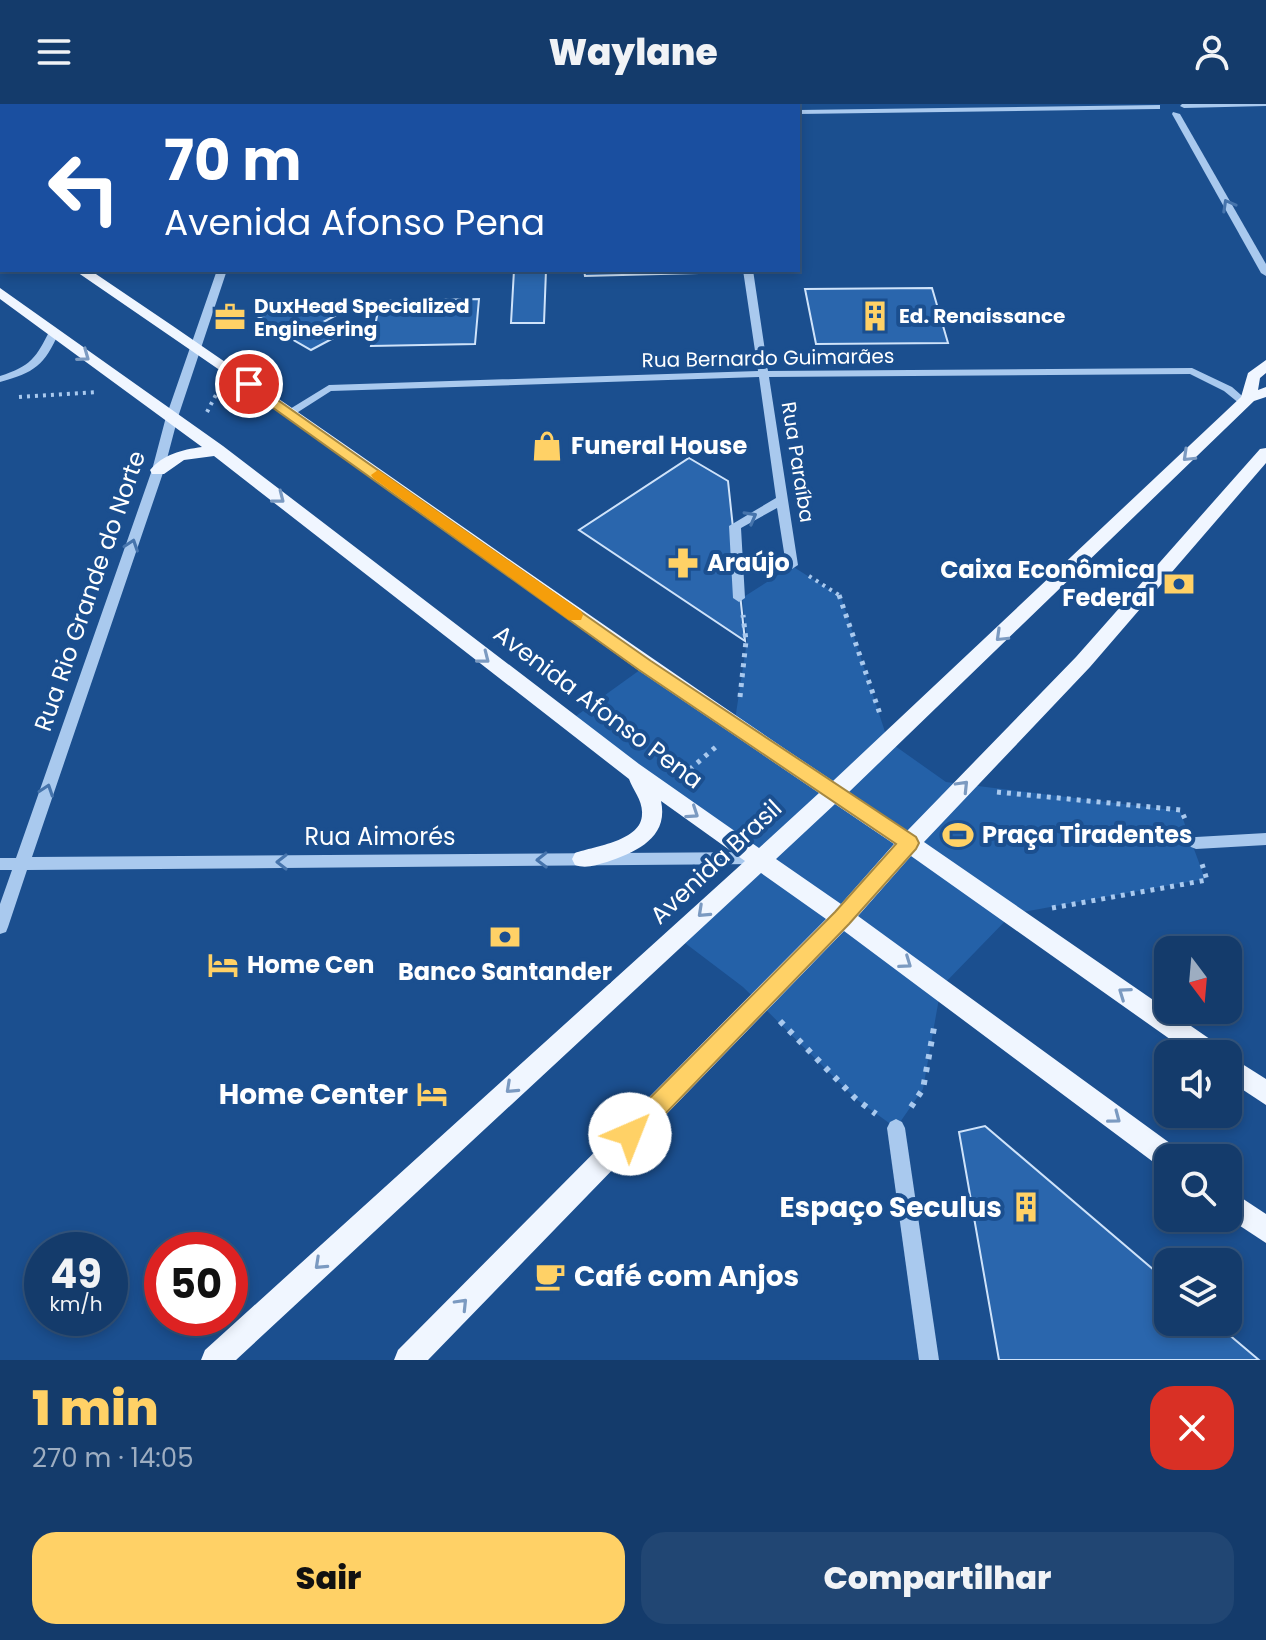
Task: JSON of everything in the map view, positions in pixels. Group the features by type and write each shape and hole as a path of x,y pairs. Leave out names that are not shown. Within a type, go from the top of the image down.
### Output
{"main road":[{"path":"84,272 291,412 645,665 909,843 1191,1040"},
{"name":"Avenida Afonso Pena","path":"0,292 217,450 632,770 942,989 1154,1147"},
{"name":"Avenida Brasil","path":"1246,400 1253,376 1266,365"},
{"name":"Avenida Brasil","path":"215,1360 889,741 1246,400 1266,392"},
{"path":"158,470 179,456 217,450"},
{"path":"408,1360 842,918 909,843 1083,662 1266,453"},
{"path":"583,859 618,849 650,830 654,804 632,770"},
{"path":"1242,1076 1266,1093"},
{"path":"1242,1212 1266,1230"}],"street":[{"path":"800,112 1180,108 1266,104"},
{"path":"1180,108 1266,273"},
{"name":"Rua Rio Grande do Norte","path":"0,927 158,470 172,417 221,272"},
{"name":"Rua Paraíba","path":"748,272 792,565"},
{"path":"0,379 31,370 44,357 54,332"},
{"name":"Rua Bernardo Guimarães","path":"291,412 329,388 763,374 1192,371 1246,400"},
{"path":"740,597 735,526 782,500"},
{"path":"1196,843 1266,839"},
{"name":"Rua Aimorés","path":"0,864 760,858"},
{"path":"896,1128 929,1360"}],"path":[{"path":"197,435 228,370"},
{"path":"792,565 842,597 889,741"},
{"path":"663,792 737,727 746,641 740,597"},
{"path":"961,788 1181,810 1196,843 1207,880 1012,915"},
{"path":"760,1000 856,1099 896,1128 923,1089 942,989"}],"shaded area":[{"name":"Praça Tiradentes","path":"792,566 841,597 888,741 946,782 1180,811 1205,879 1012,914 941,987 923,1089 896,1128 856,1099 743,987 677,937 760,859 569,721 644,667 735,720 747,641 742,598"}],"building":[{"path":"514,272 546,272 544,323 511,323"},
{"path":"584,272 698,272 698,273 585,276"},
{"name":"Ed. Renaissance","path":"932,288 948,343 816,344 805,289"},
{"path":"479,299 475,344 371,346 380,301"},
{"path":"329,301 346,310 325,321 345,332 311,350 257,319 285,304 304,314"},
{"name":"Araújo","path":"689,458 728,481 745,641 579,530"},
{"name":"Espaço Seculus","path":"985,1126 1154,1270 1154,1336 1231,1336 1259,1360 999,1360 959,1132"}],"slow traffic":[{"path":"378,475 575,615"}],"place":[{"name":"Ed. Renaissance","path":"875,316"},
{"name":"DuxHead Specialized Engineering","path":"230,317"},
{"name":"Funeral House","path":"547,446"},
{"name":"Araújo","path":"683,563"},
{"name":"Caixa Econômica Federal","path":"1179,584"},
{"name":"Praça Tiradentes","path":"958,835"},
{"name":"Banco Santander","path":"505,937"},
{"name":"Home Cen","path":"223,965"},
{"name":"Home Center","path":"432,1094"},
{"name":"Espaço Seculus","path":"1026,1207"},
{"name":"Café com Anjos","path":"550,1276"}],"route":[{"path":"249,384 645,665 909,843 842,918 630,1134"}]}
